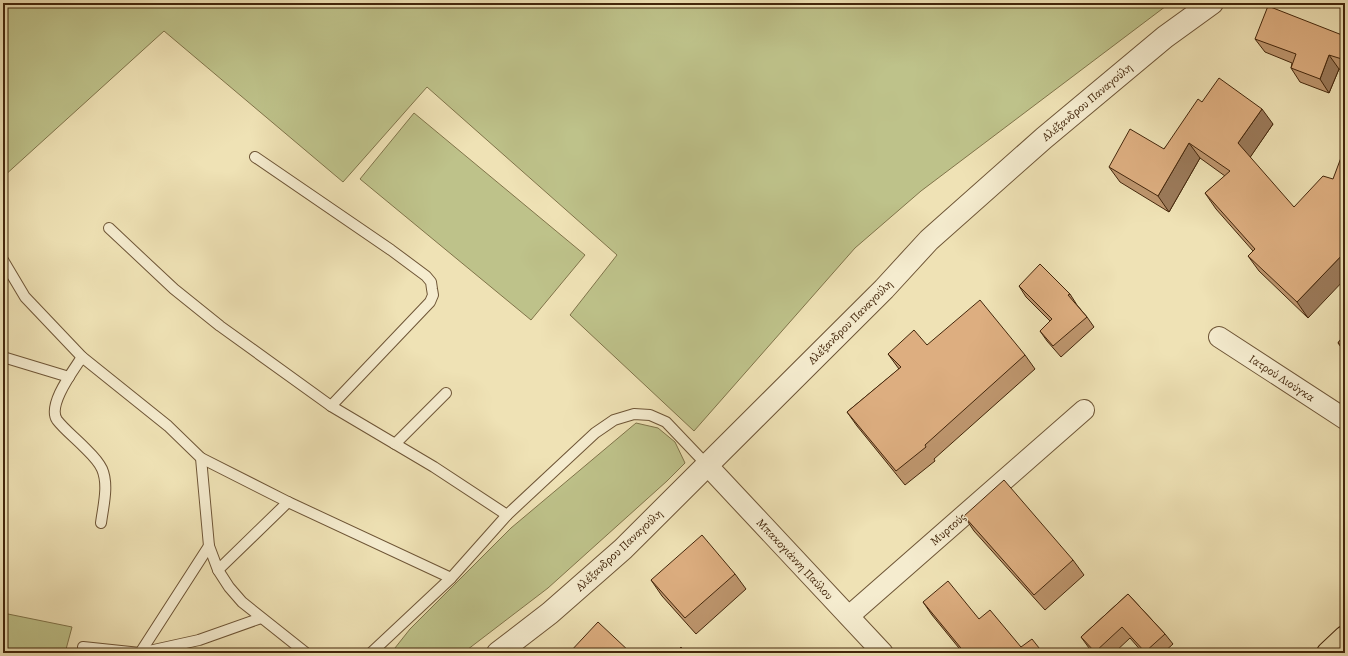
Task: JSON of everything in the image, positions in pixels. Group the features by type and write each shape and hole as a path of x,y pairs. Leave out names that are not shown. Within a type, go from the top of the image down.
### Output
{"highway":[{"path":"1328,653 1345,637"}],"street":[{"name":"Αλέξανδρου Παναγούλη","path":"498,653 550,613 623,549 884,288 929,240 1044,138 1165,37 1212,3"},
{"name":"Ιατρού Λιούγκα","path":"1220,336 1345,419"},
{"name":"Μυρτούς","path":"849,616 1084,410"},
{"name":"Μπακογιάννη Παύλου","path":"707,465 883,653"}],"lane":[{"path":"254,157 391,250 426,276 431,282 433,295 430,302 331,406"},
{"path":"109,228 174,289 220,326 331,406 395,444 507,515"},
{"path":"3,260 25,297 82,357 168,426 201,458 288,502 451,578"},
{"path":"3,357 69,377"},
{"path":"82,357 56,401 54,406 54,415 57,420 97,460 102,469 105,478 105,489 101,523"},
{"path":"395,444 446,393"},
{"path":"371,653 451,578 507,515 595,433 614,420 634,414 650,415 666,422 707,465"},
{"path":"201,458 209,546 218,570 229,587 242,602 260,618 306,653"},
{"path":"218,570 288,502"},
{"path":"140,653 209,546"},
{"path":"83,647 140,653 199,640 260,618"}],"green space":[{"path":"3,3 1170,3 921,191 855,248 694,431 570,315 617,255 427,87 343,182 164,31 3,177"},
{"path":"414,113 585,255 531,320 360,179"},
{"path":"636,423 658,428 675,442 685,463 667,481 548,588 463,653 391,653 410,629 511,528"},
{"path":"3,613 72,627 65,653 3,653"}],"building":[{"path":"1268,6 1342,35 1345,27 1345,60 1329,55 1320,79 1291,68 1296,54 1255,39"},
{"path":"1219,78 1262,109 1238,143 1294,207 1323,176 1333,179 1345,147 1345,252 1297,302 1248,256 1255,249 1205,193 1230,171 1189,143 1158,196 1109,167 1130,129 1164,149 1198,99 1202,102"},
{"path":"1040,264 1070,294 1068,295 1087,317 1053,346 1040,331 1052,319 1019,286"},
{"path":"980,300 1025,355 925,445 926,447 896,471 847,412 901,367 888,354 914,330 927,345"},
{"path":"1345,333 1345,348 1338,343"},
{"path":"1004,480 1073,560 1034,595 964,516"},
{"path":"702,535 735,574 685,618 651,580"},
{"path":"948,581 979,619 990,610 1021,647 1032,639 1043,653 965,653 923,602"},
{"path":"1128,594 1165,634 1145,652 1122,627 1095,652 1081,637"},
{"path":"598,622 631,653 569,653"},
{"path":"681,647 686,653 675,653"}]}
